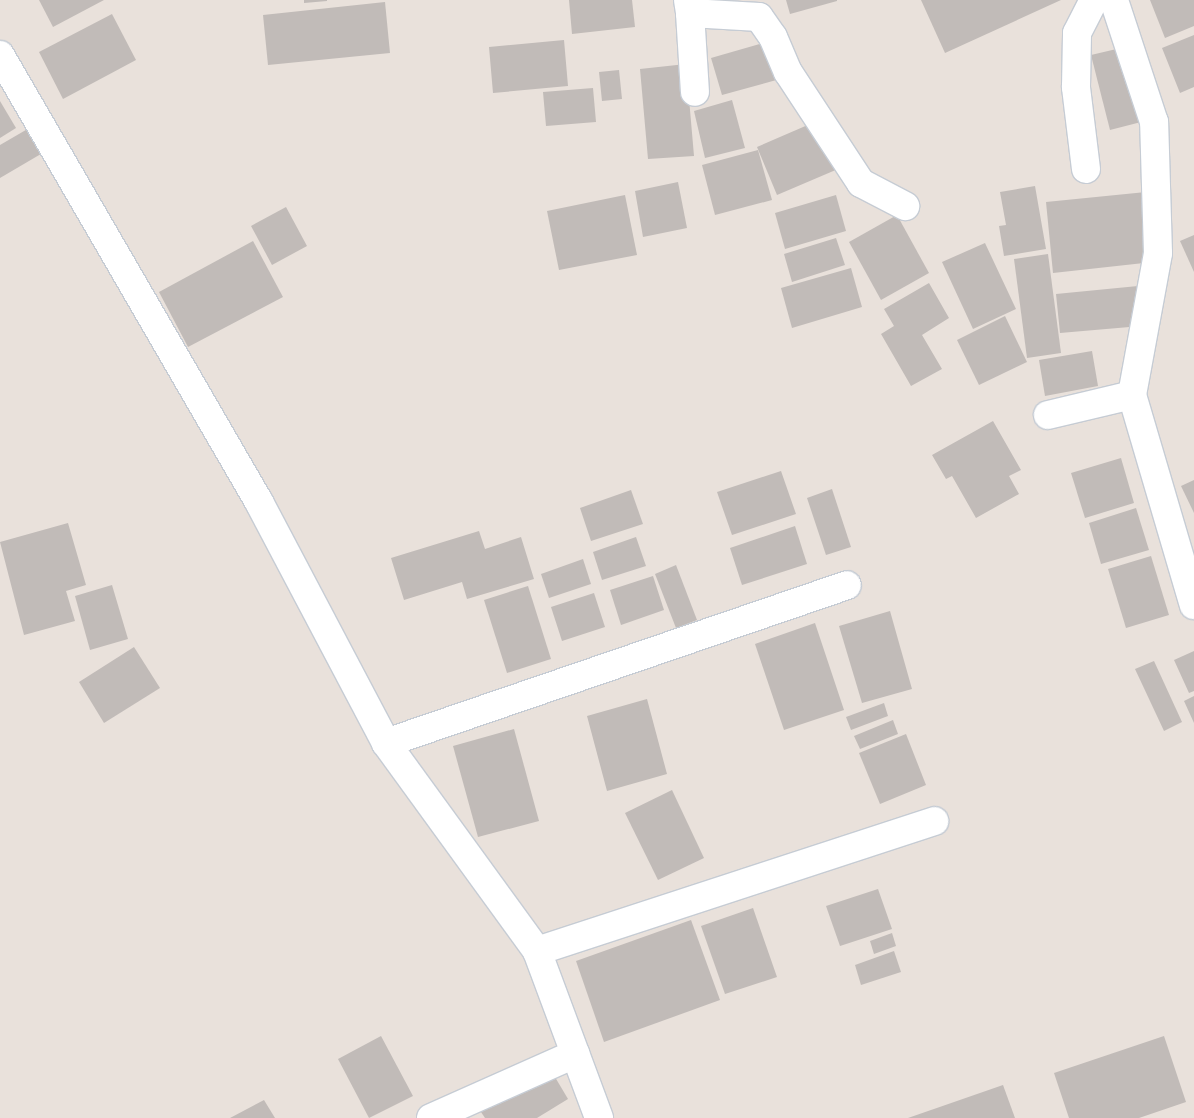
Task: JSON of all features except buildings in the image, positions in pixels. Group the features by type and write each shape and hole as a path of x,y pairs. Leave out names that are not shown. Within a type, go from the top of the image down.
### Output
{"street":[{"path":"1086,169 1076,87 1077,33 1094,0"},
{"path":"1114,0 1154,122 1158,253 1132,395 1194,605"},
{"path":"695,92 689,7 759,17 774,37 788,72 862,182 905,206"},
{"path":"0,55 258,502 386,742 537,951 599,1118"},
{"path":"1048,415 1132,395"},
{"path":"386,742 847,585"},
{"path":"537,951 934,821"},
{"path":"431,1118 575,1054"}]}
